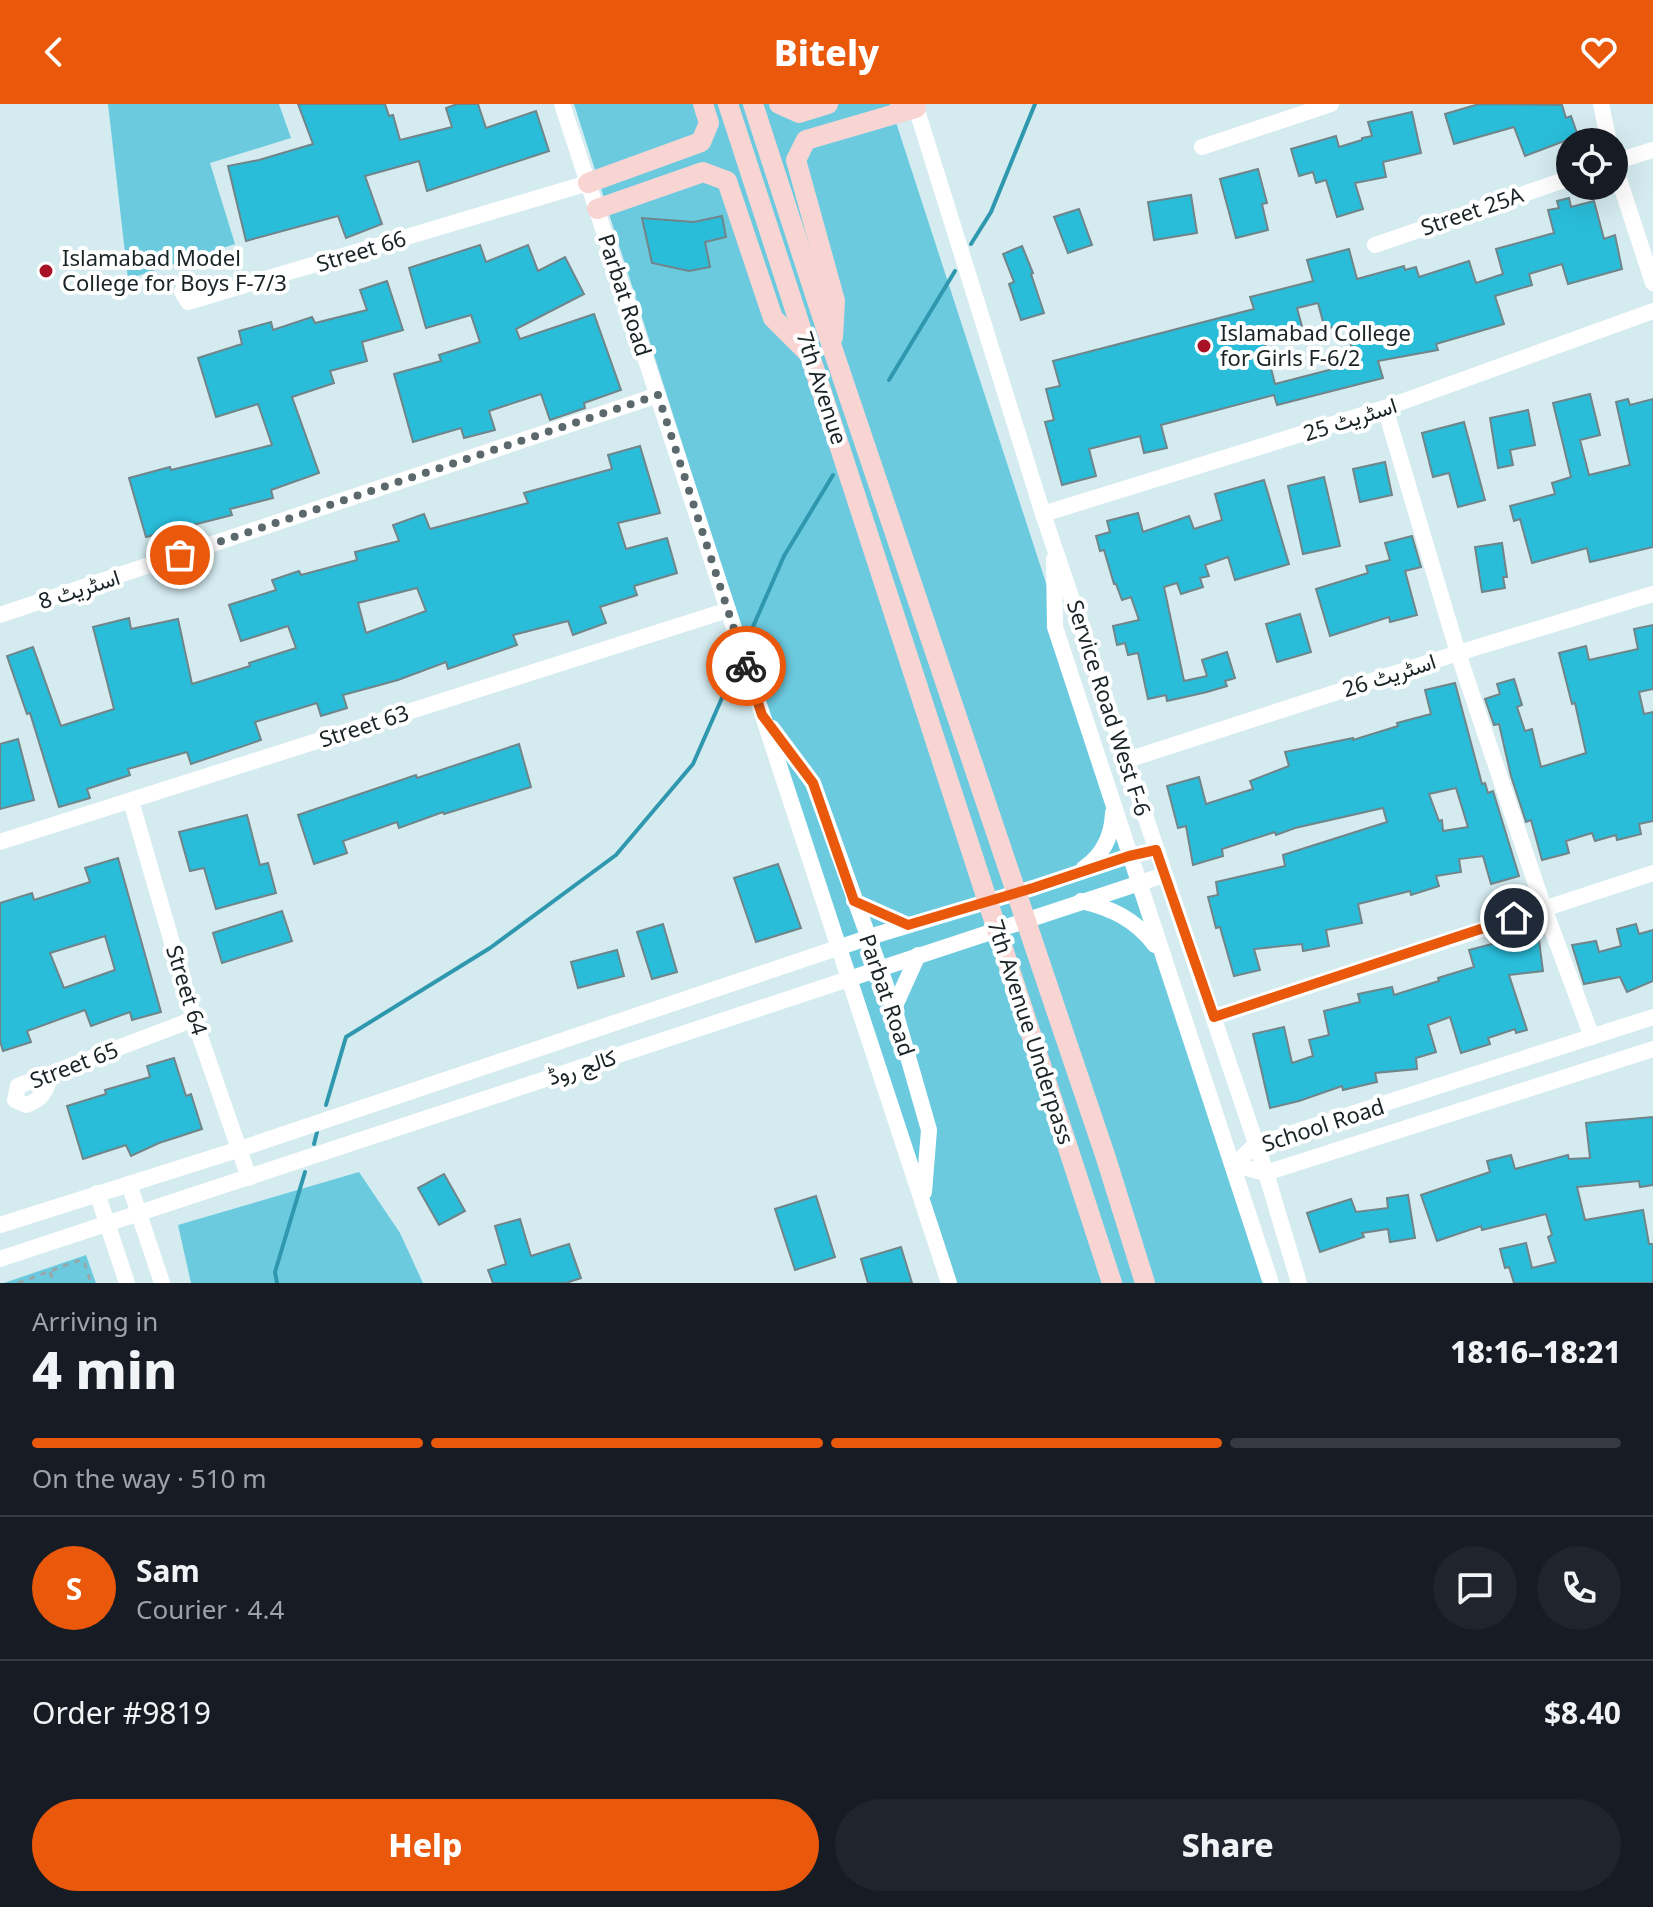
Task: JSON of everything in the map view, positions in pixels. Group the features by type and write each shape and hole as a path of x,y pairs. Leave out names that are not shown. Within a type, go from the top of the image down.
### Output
{"main road":[{"path":"588,183 701,142 709,123 703,104"},
{"name":"7th Avenue","path":"728,104 914,672"},
{"name":"7th Avenue","path":"753,104 939,663"},
{"path":"779,104 799,113 828,104"},
{"path":"833,350 835,301 796,160 806,140 916,106"},
{"path":"597,209 703,172 727,181 773,318 812,357"},
{"name":"7th Avenue Underpass","path":"939,663 1105,1155 1145,1283"},
{"name":"7th Avenue Underpass","path":"914,672 1112,1283"}],"street":[{"name":"Parbat Road","path":"562,104 949,1283"},
{"path":"1202,147 1331,104"},
{"path":"1601,104 1606,128"},
{"name":"Service Road West F-6","path":"916,106 1043,514 1266,1173 1299,1283"},
{"path":"1628,158 1653,150"},
{"name":"Street 66","path":"221,291 193,283 185,286 182,292 188,302 588,183"},
{"name":"Street 25A","path":"1375,245 1556,183"},
{"path":"1626,200 1653,283"},
{"name":"اسٹریٹ 25","path":"1043,514 1385,408 1653,311"},
{"name":"اسٹریٹ 8","path":"0,615 658,395"},
{"path":"1385,408 1458,653 1544,908 1592,1037"},
{"name":"Service Road West F-6","path":"1054,544 1055,627 1271,1283"},
{"name":"اسٹریٹ 26","path":"1127,760 1458,653 1653,594"},
{"name":"Street 63","path":"0,842 728,610"},
{"name":"Parbat Road","path":"762,715 813,783 894,1008 929,1130 923,1202"},
{"name":"Street 64","path":"131,801 194,1019 249,1178"},
{"path":"1076,873 1093,861 1106,845 1113,826 1113,805"},
{"name":"کالج روڈ","path":"0,1225 240,1149 908,925 1156,850"},
{"path":"1214,1017 1653,873"},
{"name":"کالج روڈ","path":"0,1259 1164,875"},
{"path":"854,901 908,925"},
{"path":"1081,901 1105,906 1127,917 1146,933 1160,952"},
{"path":"894,1008 918,955"},
{"name":"School Road","path":"1234,1165 1255,1145 1653,1017"},
{"name":"Street 65","path":"50,1077 44,1096 35,1102 26,1105 15,1100 18,1086 194,1019"},
{"name":"School Road","path":"1234,1165 1266,1173 1653,1049"},
{"path":"129,1184 162,1283"},
{"path":"97,1193 127,1283"}],"path":[{"path":"18,1283 84,1261 91,1283"},
{"path":"50,1272 54,1283"}],"shaded area":[{"path":"108,104 279,104 291,138 210,163 235,244 128,279"},
{"path":"574,104 890,104 1229,1145 1266,1283 950,1283"},
{"path":"359,1172 400,1233 423,1283 191,1283 178,1225"},
{"path":"86,1255 96,1283 4,1283"}],"building":[{"path":"298,104 385,104 389,116 393,115 400,140 452,127 446,108 457,104 478,104 486,128 536,111 549,151 427,191 419,161 365,176 382,224 346,238 338,216 246,241 228,166 313,144"},
{"path":"1479,104 1562,105 1566,118 1571,116 1575,128 1556,128 1556,144 1525,156 1514,127 1454,144 1445,114"},
{"path":"1412,112 1421,153 1383,162 1386,177 1355,183 1363,209 1337,217 1326,180 1316,183 1313,172 1299,176 1291,149 1336,136 1339,147 1362,140 1372,136 1368,122"},
{"path":"1258,169 1267,203 1262,204 1268,230 1236,238 1220,179"},
{"path":"1191,195 1197,233 1154,240 1148,202"},
{"path":"1561,200 1569,200 1571,207 1594,201 1604,239 1615,235 1622,269 1568,284 1562,264 1529,274 1532,285 1495,296 1504,324 1436,344 1438,350 1378,361 1383,378 1277,405 1274,395 1161,425 1167,448 1144,453 1140,436 1089,449 1096,476 1062,485 1045,422 1054,420 1046,389 1060,386 1053,361 1254,309 1250,297 1313,281 1307,260 1349,249 1357,279 1404,266 1405,270 1416,267 1419,277 1469,261 1476,283 1503,274 1496,249 1554,233 1548,210 1559,208 1557,201","holes":["1318,303 1325,329 1345,324 1356,363 1275,384 1265,344 1304,334 1297,308"]},
{"path":"1079,209 1092,245 1068,253 1054,217"},
{"path":"722,216 726,237 705,242 710,267 689,271 652,263 642,218 694,222"},
{"path":"480,245 486,262 528,245 538,271 565,257 584,294 516,329 520,339 594,314 621,390 584,403 585,408 550,420 541,394 489,411 495,430 464,438 461,428 413,442 394,374 441,361 439,355 480,342 471,315 426,328 409,268"},
{"path":"1022,246 1044,313 1021,320 1009,284 1014,282 1003,254"},
{"path":"387,281 403,330 362,342 367,361 330,371 334,383 292,397 319,473 271,490 273,498 230,509 232,515 146,537 129,478 272,445 258,404 216,417 198,358 242,344 239,331 271,322 273,330 312,317 315,323 367,310 360,290"},
{"path":"1590,394 1600,435 1580,440 1589,475 1630,465 1616,402 1628,399 1630,405 1653,399 1653,547 1590,562 1587,548 1532,563 1520,519 1514,521 1510,506 1555,494 1552,483 1571,477 1553,403"},
{"path":"1528,410 1535,445 1510,450 1513,465 1498,468 1490,418"},
{"path":"1464,422 1485,500 1458,507 1449,473 1433,477 1422,433"},
{"path":"640,446 660,513 618,523 626,549 667,538 677,573 634,586 637,595 600,607 606,623 573,635 568,621 513,635 517,645 448,669 446,662 398,680 343,695 347,708 321,716 317,703 255,722 261,740 191,764 187,752 128,769 130,775 87,789 90,798 59,807 30,713 27,714 7,656 33,647 61,726 114,709 93,627 129,618 131,629 178,619 192,684 250,666 249,663 296,648 288,626 241,641 229,605 276,590 272,580 299,571 301,575 357,560 355,552 399,541 393,525 424,514 430,529 528,503 524,493 612,469 608,455","holes":["417,588 426,611 366,633 358,603"]},
{"path":"1385,462 1392,495 1360,502 1353,469"},
{"path":"1324,477 1340,546 1303,554 1288,486"},
{"path":"1264,480 1289,564 1235,580 1228,557 1205,565 1209,576 1200,578 1203,587 1181,594 1177,583 1164,587 1184,681 1207,676 1202,660 1227,652 1235,678 1225,681 1227,686 1207,692 1167,701 1166,695 1148,699 1138,653 1128,655 1125,643 1117,645 1113,626 1139,620 1131,597 1122,600 1096,536 1110,532 1107,521 1138,513 1143,532 1189,516 1194,529 1222,520 1215,494"},
{"path":"1412,536 1421,567 1405,571 1417,615 1390,622 1389,617 1330,636 1316,589 1368,573 1366,566 1390,560 1385,543"},
{"path":"1502,543 1507,577 1503,577 1505,588 1482,592 1475,547"},
{"path":"1300,614 1311,652 1277,662 1266,624"},
{"path":"1653,625 1653,689 1639,692 1644,714 1653,712 1653,821 1639,824 1641,834 1617,840 1616,835 1595,841 1592,833 1566,841 1569,853 1542,860 1531,820 1526,822 1511,776 1499,724 1494,725 1485,699 1500,694 1497,684 1514,679 1522,705 1517,707 1525,731 1532,729 1541,767 1586,753 1575,703 1572,704 1559,653 1586,646 1589,660 1638,649 1634,629"},
{"path":"1455,683 1482,784 1485,783 1488,793 1493,791 1519,876 1491,884 1483,856 1459,859 1461,872 1436,876 1439,886 1411,895 1410,891 1358,904 1362,923 1326,930 1329,946 1303,951 1302,944 1254,949 1260,970 1234,976 1208,897 1218,895 1216,882 1285,866 1283,855 1387,822 1383,808 1276,835 1275,832 1222,849 1223,856 1193,865 1186,826 1178,828 1167,786 1199,777 1206,804 1253,789 1250,781 1289,766 1285,752 1353,740 1431,714 1425,690","holes":["1456,788 1468,827 1443,831 1442,820 1439,821 1429,794"]},
{"path":"18,739 34,800 0,809 0,744"},
{"path":"519,744 531,787 399,828 397,822 343,841 347,853 314,864 298,815"},
{"path":"247,815 260,865 268,863 276,893 216,909 204,868 190,871 179,832"},
{"path":"118,858 161,1012 132,1020 130,1012 91,1026 85,1010 27,1031 31,1042 3,1051 0,1041 0,903 32,893 34,900 90,882 85,868","holes":["105,936 115,970 64,988 50,953"]},
{"path":"778,864 801,928 756,942 734,878"},
{"path":"282,911 292,941 222,963 213,933"},
{"path":"663,924 677,972 652,979 637,932"},
{"path":"1636,924 1639,934 1653,930 1653,981 1627,992 1620,977 1584,984 1572,945 1596,941 1599,952 1621,946 1617,929"},
{"path":"1511,939 1512,943 1539,940 1543,971 1509,975 1527,1030 1516,1033 1515,1029 1488,1038 1490,1044 1461,1053 1450,1017 1428,1025 1436,1052 1416,1058 1417,1069 1375,1073 1377,1082 1343,1090 1342,1086 1270,1108 1253,1034 1284,1027 1292,1063 1313,1056 1309,1040 1329,1035 1324,1011 1360,1002 1358,994 1392,987 1394,995 1439,981 1438,978 1474,967 1469,950"},
{"path":"617,950 624,976 578,988 571,962"},
{"path":"174,1058 186,1096 191,1094 202,1129 131,1156 126,1145 83,1159 67,1106 106,1094 105,1090 150,1077 147,1066"},
{"path":"1653,1117 1653,1185 1640,1187 1639,1181 1577,1187 1585,1220 1643,1210 1649,1244 1653,1244 1653,1283 1514,1283 1509,1267 1505,1268 1500,1249 1526,1243 1532,1268 1556,1262 1548,1237 1552,1235 1546,1214 1482,1230 1481,1226 1437,1241 1421,1195 1490,1172 1487,1161 1511,1155 1515,1169 1568,1155 1569,1159 1590,1158 1586,1123"},
{"path":"444,1174 465,1211 439,1225 418,1188"},
{"path":"1408,1195 1415,1238 1390,1242 1388,1229 1362,1233 1364,1237 1320,1252 1307,1213 1351,1199 1356,1212 1388,1208 1387,1198"},
{"path":"816,1196 835,1257 795,1270 775,1209"},
{"path":"520,1219 531,1256 569,1244 581,1278 566,1283 493,1283 488,1270 506,1264 495,1226"},
{"path":"901,1247 912,1283 868,1283 861,1259"}],"waterway":[{"path":"971,244 991,212 1035,104"},
{"path":"889,380 955,271"},
{"path":"748,638 784,556 833,475"},
{"path":"326,1105 346,1037 490,948 616,855 693,764 736,666"},
{"path":"314,1144 317,1132"},
{"path":"277,1283 275,1272 305,1172"}],"way so far":[{"path":"180,555 658,395 746,666"}],"place":[{"name":"Islamabad Model College for Boys F-7/3","path":"46,271"},
{"name":"Islamabad College for Girls F-6/2","path":"1204,346"}],"route":[{"path":"746,666 762,715 813,783 854,901 908,925 1156,850 1214,1017 1514,918"}]}
